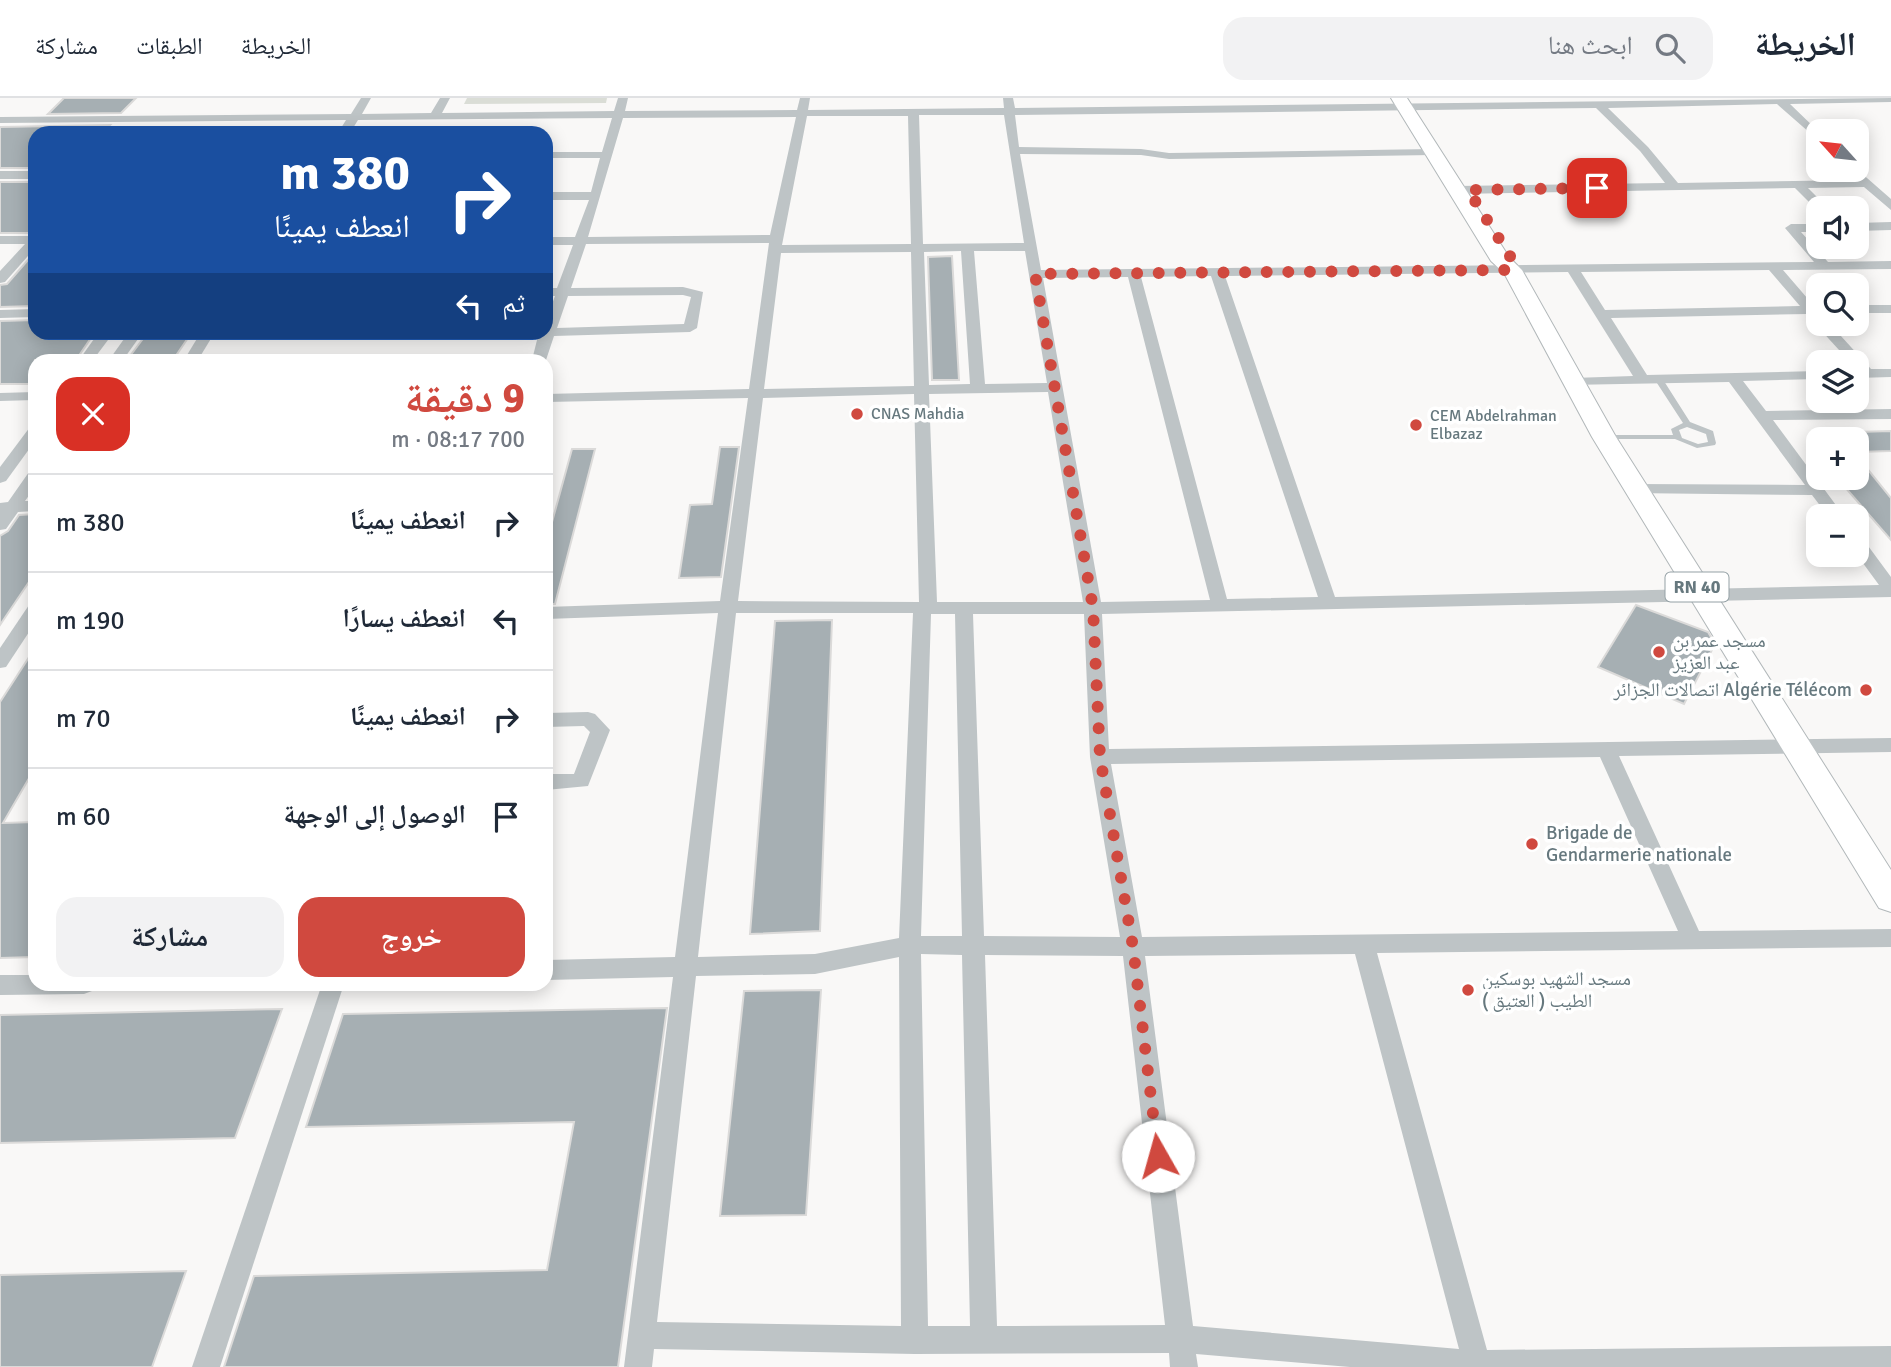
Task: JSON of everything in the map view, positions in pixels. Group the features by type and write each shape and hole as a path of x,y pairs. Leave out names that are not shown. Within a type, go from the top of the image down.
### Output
{"main road":[{"name":"RN 40","path":"1409,103 1433,152 1463,190"},
{"name":"RN 40","path":"1409,103 1463,190 1501,261 1512,270 1635,489 1891,898"}],"street":[{"path":"348,126 366,98"},
{"path":"434,118 445,98"},
{"path":"553,319 596,196 616,115 623,98"},
{"path":"1778,99 1806,125"},
{"path":"0,120 355,115 434,118 616,115 804,105 913,112 1008,105 1598,104 1617,101 1891,99"},
{"path":"1598,104 1644,149 1674,186"},
{"path":"638,1367 756,393 776,244 804,105"},
{"path":"1008,105 1093,608 1100,757 1133,947 1185,1367"},
{"path":"913,112 924,389 925,607 910,945 915,1340"},
{"path":"259,126 266,117"},
{"path":"281,126 288,117"},
{"path":"142,126 149,119"},
{"path":"1014,150 1141,152 1169,156 1433,152"},
{"path":"553,155 607,155"},
{"path":"0,175 28,175"},
{"path":"1463,190 1868,183 1891,206"},
{"path":"1797,184 1810,196"},
{"path":"553,196 596,196"},
{"path":"1869,227 1891,226"},
{"path":"1806,228 1791,228 1806,245"},
{"path":"0,240 28,240"},
{"path":"553,241 917,249 1031,247"},
{"path":"0,279 28,248"},
{"path":"967,248 978,387"},
{"path":"1819,259 1825,266"},
{"path":"1035,274 1574,271 1891,265"},
{"path":"1772,266 1806,302"},
{"path":"1216,271 1328,602"},
{"path":"1574,271 1651,380"},
{"path":"1133,272 1220,604"},
{"path":"553,292 682,291 698,295 690,328 553,332"},
{"path":"1869,309 1891,309"},
{"path":"0,314 28,313"},
{"path":"1603,314 1806,313"},
{"path":"1833,336 1844,350"},
{"path":"1869,373 1891,373"},
{"path":"1573,382 1806,376"},
{"path":"1734,379 1806,477"},
{"path":"553,398 1055,387"},
{"path":"0,397 28,396"},
{"path":"1760,416 1891,414"},
{"path":"0,478 28,440"},
{"path":"0,525 7,506 28,483"},
{"path":"1635,489 1806,490"},
{"path":"1816,490 1827,504"},
{"path":"7,506 28,506"},
{"path":"1869,559 1891,589"},
{"path":"553,613 728,607 1093,608 1891,589"},
{"path":"964,607 985,1339"},
{"path":"0,662 28,621"},
{"path":"553,720 588,719 600,730 581,781 553,782"},
{"path":"1100,757 1891,745"},
{"path":"1606,749 1693,941"},
{"path":"553,970 815,964 910,945 1133,947 1891,938"},
{"path":"1364,945 1477,1365"},
{"path":"0,985 28,985"},
{"path":"206,1367 331,991"},
{"path":"642,1335 915,1340 1180,1339 1477,1365 1891,1360"}],"lane":[{"path":"1604,437 1677,437 1697,446 1712,443 1710,433 1688,424 1651,380"},
{"path":"1677,437 1675,429 1688,424"}],"shaded area":[{"path":"467,98 607,98 606,103 464,104"}],"building":[{"path":"64,98 136,98 121,113 48,114"},
{"path":"28,126 28,168 0,168 0,127"},
{"path":"0,182 28,182 28,233 0,233"},
{"path":"952,256 959,380 932,380 928,257"},
{"path":"28,260 28,306 0,307 0,285 7,284"},
{"path":"28,320 28,340 90,340 80,354 28,354 28,384 0,384 0,321"},
{"path":"142,340 187,340 177,354 132,354"},
{"path":"1891,431 1891,451 1869,452 1869,432"},
{"path":"720,447 739,447 721,577 679,578 690,505 712,504"},
{"path":"572,449 595,449 555,604 553,604 553,518"},
{"path":"1869,471 1891,498 1891,540 1869,515 1869,504 1860,504 1847,490 1869,490"},
{"path":"28,514 28,583 0,625 0,536 8,531 19,515"},
{"name":"مسجد عمر بن عبد العزيز","path":"1636,605 1708,632 1715,644 1684,704 1598,667"},
{"path":"832,620 820,931 750,934 775,621"},
{"path":"28,659 28,780 3,823 28,822 28,957 0,958 0,702"},
{"path":"821,990 806,1215 720,1216 744,991"},
{"path":"667,1008 618,1367 224,1367 254,1276 547,1270 574,1122 306,1127 343,1014"},
{"path":"282,1009 235,1138 0,1143 0,1015"},
{"path":"186,1271 152,1367 0,1367 0,1275"}],"place":[{"name":"CNAS Mahdia","path":"857,414"},
{"name":"CEM Abdelrahman Elbazaz","path":"1416,425"},
{"name":"مسجد عمر بن عبد العزيز","path":"1659,652"},
{"name":"اتصالات الجزائر Algérie Télécom","path":"1866,690"},
{"name":"Brigade de Gendarmerie nationale","path":"1532,844"},
{"name":"مسجد الشهيد بوسكين الطيب ( العتيق )","path":"1468,990"}],"route":[{"path":"1158,1156 1133,947 1100,757 1093,608 1035,274 1512,270 1510,256 1468,190 1597,188"}]}
